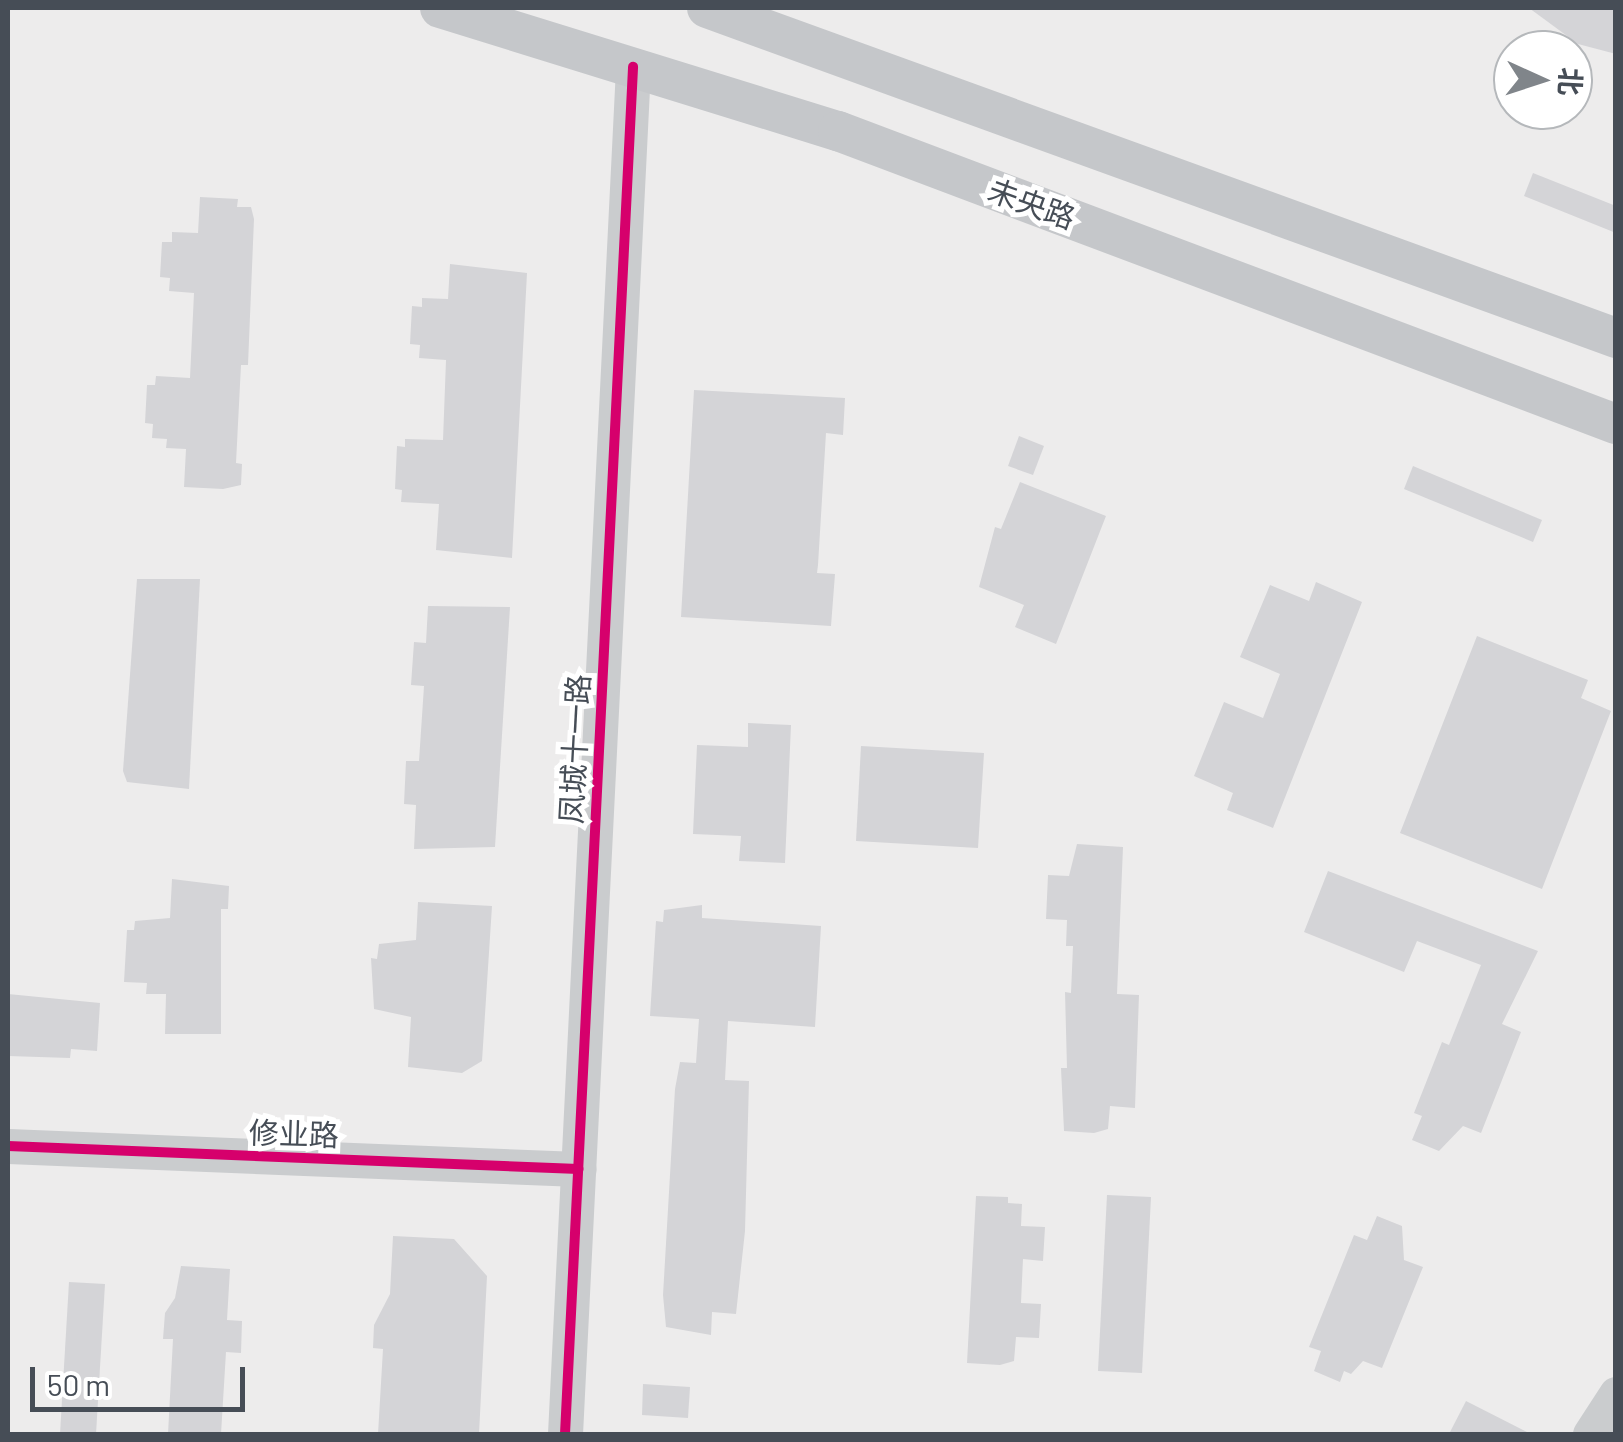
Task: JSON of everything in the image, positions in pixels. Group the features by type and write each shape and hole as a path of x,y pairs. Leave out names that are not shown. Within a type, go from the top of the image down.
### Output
{"main road":[{"name":"未央路","path":"440,8 838,130 1616,424"},
{"path":"707,8 1616,338"}],"street":[{"name":"凤城十一路","path":"566,1434 633,67"},
{"name":"修业路","path":"8,1146 579,1169"},
{"path":"1590,1434 1616,1394"}],"building":[{"path":"1529,8 1616,8 1616,54 1593,48 1593,30 1559,30"},
{"path":"1533,173 1616,206 1616,233 1524,196"},
{"path":"200,197 238,199 237,207 251,207 254,219 248,365 241,365 236,463 242,464 241,485 223,489 184,487 186,449 166,448 167,439 152,438 153,424 145,423 147,385 155,385 156,376 190,378 194,293 169,291 170,278 160,277 162,242 172,242 172,232 198,233"},
{"path":"450,264 527,273 512,558 436,550 439,504 401,502 402,490 395,489 397,446 405,447 405,439 443,440 446,360 419,358 420,345 410,344 412,306 422,307 422,298 448,299"},
{"path":"694,390 845,398 843,435 826,433 817,573 835,574 831,626 681,617"},
{"path":"1019,436 1044,446 1033,475 1008,466"},
{"path":"1413,466 1542,520 1533,542 1404,489"},
{"path":"1020,482 1106,516 1056,644 1015,627 1024,605 979,587 995,527 1001,529"},
{"path":"137,579 200,579 189,789 127,782 123,771"},
{"path":"1316,582 1362,602 1273,828 1227,810 1233,793 1194,776 1224,702 1263,718 1280,674 1240,657 1270,585 1309,601"},
{"path":"428,606 510,607 495,847 414,849 416,805 404,804 406,761 419,761 424,686 411,685 414,642 426,643"},
{"path":"1477,636 1588,680 1581,698 1611,711 1542,889 1400,833"},
{"path":"748,723 791,725 785,863 739,861 741,836 693,834 697,745 748,747"},
{"path":"861,746 984,753 978,848 856,841"},
{"path":"1077,844 1123,847 1117,994 1139,995 1135,1108 1110,1106 1108,1129 1094,1133 1064,1131 1061,1068 1067,1068 1065,992 1071,993 1073,946 1066,946 1067,920 1046,919 1048,875 1069,876"},
{"path":"1328,871 1538,951 1502,1024 1521,1032 1481,1133 1463,1126 1439,1151 1412,1140 1422,1116 1414,1113 1442,1042 1449,1045 1481,965 1417,941 1404,972 1304,932"},
{"path":"172,879 229,886 228,909 221,909 221,1034 165,1034 166,994 146,994 147,983 124,982 127,930 134,930 135,921 170,918"},
{"path":"418,902 492,906 482,1061 462,1073 408,1067 411,1017 374,1009 371,958 377,959 379,944 416,940"},
{"path":"702,905 702,918 821,926 815,1027 728,1021 725,1080 749,1081 745,1231 736,1314 712,1312 711,1335 666,1327 663,1295 675,1089 680,1062 696,1063 699,1019 650,1016 656,921 663,922 664,910"},
{"path":"8,994 100,1003 97,1051 71,1049 70,1058 8,1056"},
{"path":"1107,1195 1151,1197 1142,1373 1098,1371"},
{"path":"976,1196 1008,1197 1008,1203 1022,1204 1021,1226 1045,1227 1043,1261 1023,1259 1021,1303 1041,1304 1039,1338 1016,1337 1014,1361 1000,1365 967,1363"},
{"path":"1377,1216 1402,1226 1404,1260 1423,1267 1382,1368 1363,1361 1351,1374 1344,1371 1340,1382 1314,1371 1321,1351 1309,1347 1354,1235 1367,1240"},
{"path":"393,1236 454,1239 487,1276 479,1434 378,1434 383,1349 373,1348 374,1325 390,1294"},
{"path":"181,1266 230,1269 227,1320 242,1321 241,1353 226,1352 221,1434 168,1434 173,1339 163,1339 165,1313 175,1298"},
{"path":"69,1282 105,1284 96,1434 60,1434"},
{"path":"643,1384 690,1387 688,1418 642,1415"},
{"path":"1466,1401 1531,1434 1449,1434"}],"cycle path":[{"path":"565,1434 633,67"},
{"path":"8,1146 579,1169"}]}
